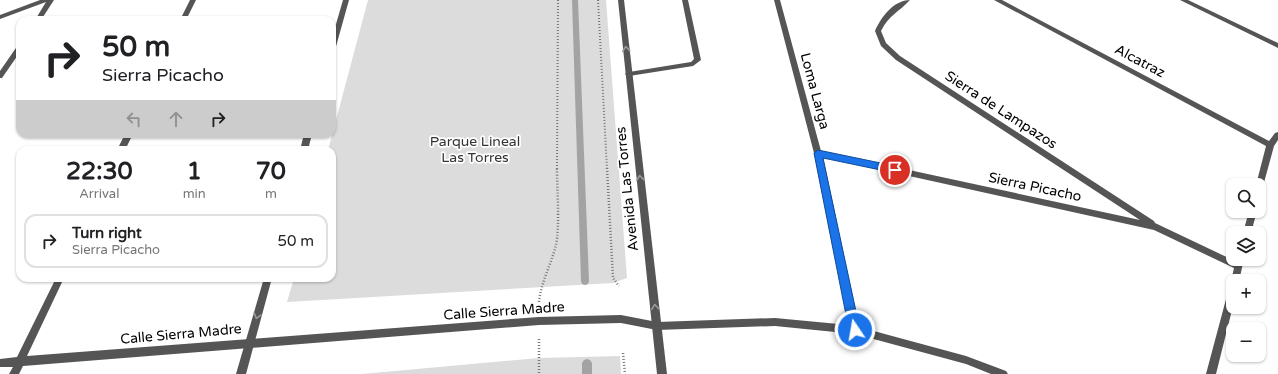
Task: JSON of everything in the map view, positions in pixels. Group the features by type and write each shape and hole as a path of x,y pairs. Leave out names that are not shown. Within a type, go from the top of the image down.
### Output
{"street":[{"path":"0,17 46,0"},
{"path":"41,16 51,0"},
{"path":"185,16 193,0"},
{"path":"336,36 346,0"},
{"name":"Avenida Las Torres","path":"621,0 662,374"},
{"path":"629,74 693,64 698,60 685,0"},
{"name":"Loma Larga","path":"777,0 818,153 855,330"},
{"name":"Sierra de Lampazos","path":"907,0 892,10 882,21 878,31 883,44 898,58 1156,227"},
{"name":"Alcatraz","path":"997,0 1270,145"},
{"path":"1184,0 1278,46"},
{"path":"0,76 16,53"},
{"path":"1262,178 1270,145 1278,136"},
{"name":"Sierra Picacho","path":"818,153 1156,227 1226,257"},
{"path":"14,374 58,282"},
{"path":"240,374 267,282"},
{"path":"1212,374 1227,314"},
{"name":"Calle Sierra Madre","path":"0,363 539,321 621,319 657,326 775,322 855,330 966,360 1003,374"}],"path":[{"path":"539,292 542,280 556,250 557,238 558,0"},
{"path":"598,0 613,278 619,286"},
{"path":"623,353 624,374"},
{"path":"539,354 539,374"}],"green space":[{"name":"Parque Lineal Las Torres","path":"368,0 606,0 627,278 613,283 287,302 293,282 336,282 336,146 329,146 331,138 336,138 336,120"},
{"path":"620,356 621,374 362,374 539,358"}],"waterway":[{"path":"575,0 585,281"},
{"path":"587,363 587,374"}],"route":[{"path":"855,330 818,153 895,170"}]}
